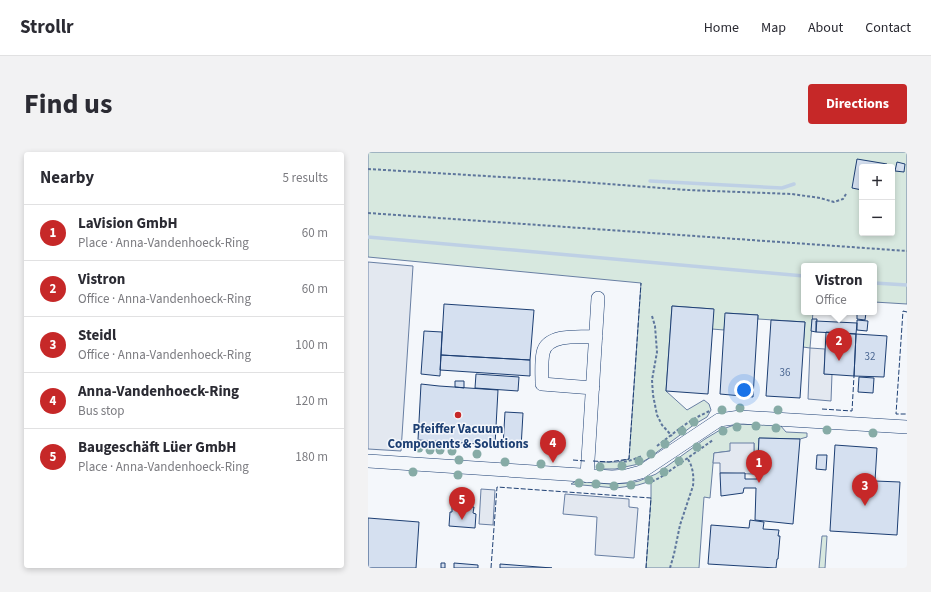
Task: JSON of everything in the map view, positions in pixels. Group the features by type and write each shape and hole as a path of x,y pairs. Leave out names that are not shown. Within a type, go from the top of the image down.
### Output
{"street":[{"path":"587,476 598,298"},
{"path":"593,388 542,384 544,352 546,346 554,340 569,337 596,337"},
{"path":"368,461 612,477 626,476 641,472 720,420 740,417 907,427"}],"path":[{"path":"368,170 569,181 687,190 792,194 820,198 834,202 843,199 846,194"},
{"path":"368,213 907,251"},
{"path":"652,316 656,326 657,352 652,380 657,416 662,425 671,435 678,448 690,463 694,481 691,495 680,525 670,568"}],"shaded area":[{"path":"368,152 907,152 907,304 877,302 877,263 801,263 801,315 813,315 810,348 803,347 805,322 758,319 758,315 726,313 724,330 712,329 713,309 672,306 666,391 687,410 704,400 709,404 711,410 707,417 639,464 615,469 602,469 598,462 617,462 629,459 641,283 368,257"},
{"path":"368,262 413,266 401,451 368,449"},
{"path":"810,348 825,349 824,374 832,374 831,401 808,399"},
{"path":"737,424 780,425 786,432 807,433 807,437 800,439 759,438 757,474 754,474 754,443 730,451 714,453 710,498 704,497 699,568 646,568 651,481 638,485 616,488 571,484 576,481 610,484 639,481 656,474 720,430"},
{"path":"730,443 754,443 754,474 720,473 720,463 713,463 714,453 730,451"},
{"path":"481,489 495,490 493,525 479,524"},
{"path":"565,494 629,499 629,507 638,508 634,558 595,555 597,517 563,514"},
{"path":"822,536 827,536 825,568 819,568"}],"building":[{"path":"857,159 887,164 859,164 859,189 852,188"},
{"path":"897,162 905,164 904,172 895,171"},
{"path":"444,304 534,310 530,360 441,355"},
{"path":"672,306 714,309 708,394 666,391"},
{"path":"725,313 758,315 753,397 720,394"},
{"path":"857,315 866,315 865,320 857,319"},
{"path":"812,319 817,319 816,332 811,331"},
{"path":"771,320 805,322 800,398 766,396"},
{"path":"857,320 868,321 867,331 857,330"},
{"path":"816,321 857,323 856,334 816,332"},
{"path":"424,331 442,332 440,376 421,374"},
{"path":"826,332 856,334 854,376 824,374"},
{"path":"856,334 887,336 884,377 854,376"},
{"path":"441,355 530,360 530,376 440,370"},
{"path":"476,374 519,377 518,391 475,388"},
{"path":"859,377 874,378 873,393 858,392"},
{"path":"455,381 464,381 464,388 455,387"},
{"path":"421,384 498,390 495,445 418,440"},
{"path":"505,412 523,413 521,448 503,446"},
{"path":"759,438 800,439 793,524 755,520 756,488 744,488 743,493 721,496 720,473 745,473 745,479 757,479"},
{"path":"835,445 877,448 875,481 900,482 897,535 830,531"},
{"path":"817,455 827,455 826,470 816,469"},
{"path":"452,506 474,507 473,513 476,514 475,528 449,526"},
{"path":"368,518 419,522 416,568 368,568"},
{"path":"750,520 764,522 763,529 779,530 778,536 780,536 776,568 708,564 711,525 749,528"},
{"path":"441,563 445,563 445,568 441,568"},
{"path":"454,563 478,565 478,568 454,568"},
{"path":"500,564 552,568 500,568"}],"waterway":[{"path":"650,181 782,188 794,184"},
{"path":"368,237 801,276"},
{"path":"877,283 907,285"}],"fence":[{"path":"593,461 609,462 629,459 641,283"},
{"path":"907,312 903,311 896,414 907,414"},
{"path":"822,409 852,411 854,376"},
{"path":"573,460 585,461"},
{"path":"491,568 497,487 651,498 646,568"}],"place":[{"name":"Vistron","path":"839,361"},
{"name":"Pfeiffer Vacuum Components & Solutions","path":"458,415"},
{"name":"Anna-Vandenhoeck-Ring","path":"553,463"},
{"name":"LaVision GmbH","path":"759,483"},
{"name":"Steidl","path":"865,506"},
{"name":"Baugeschäft Lüer GmbH","path":"462,520"}]}
